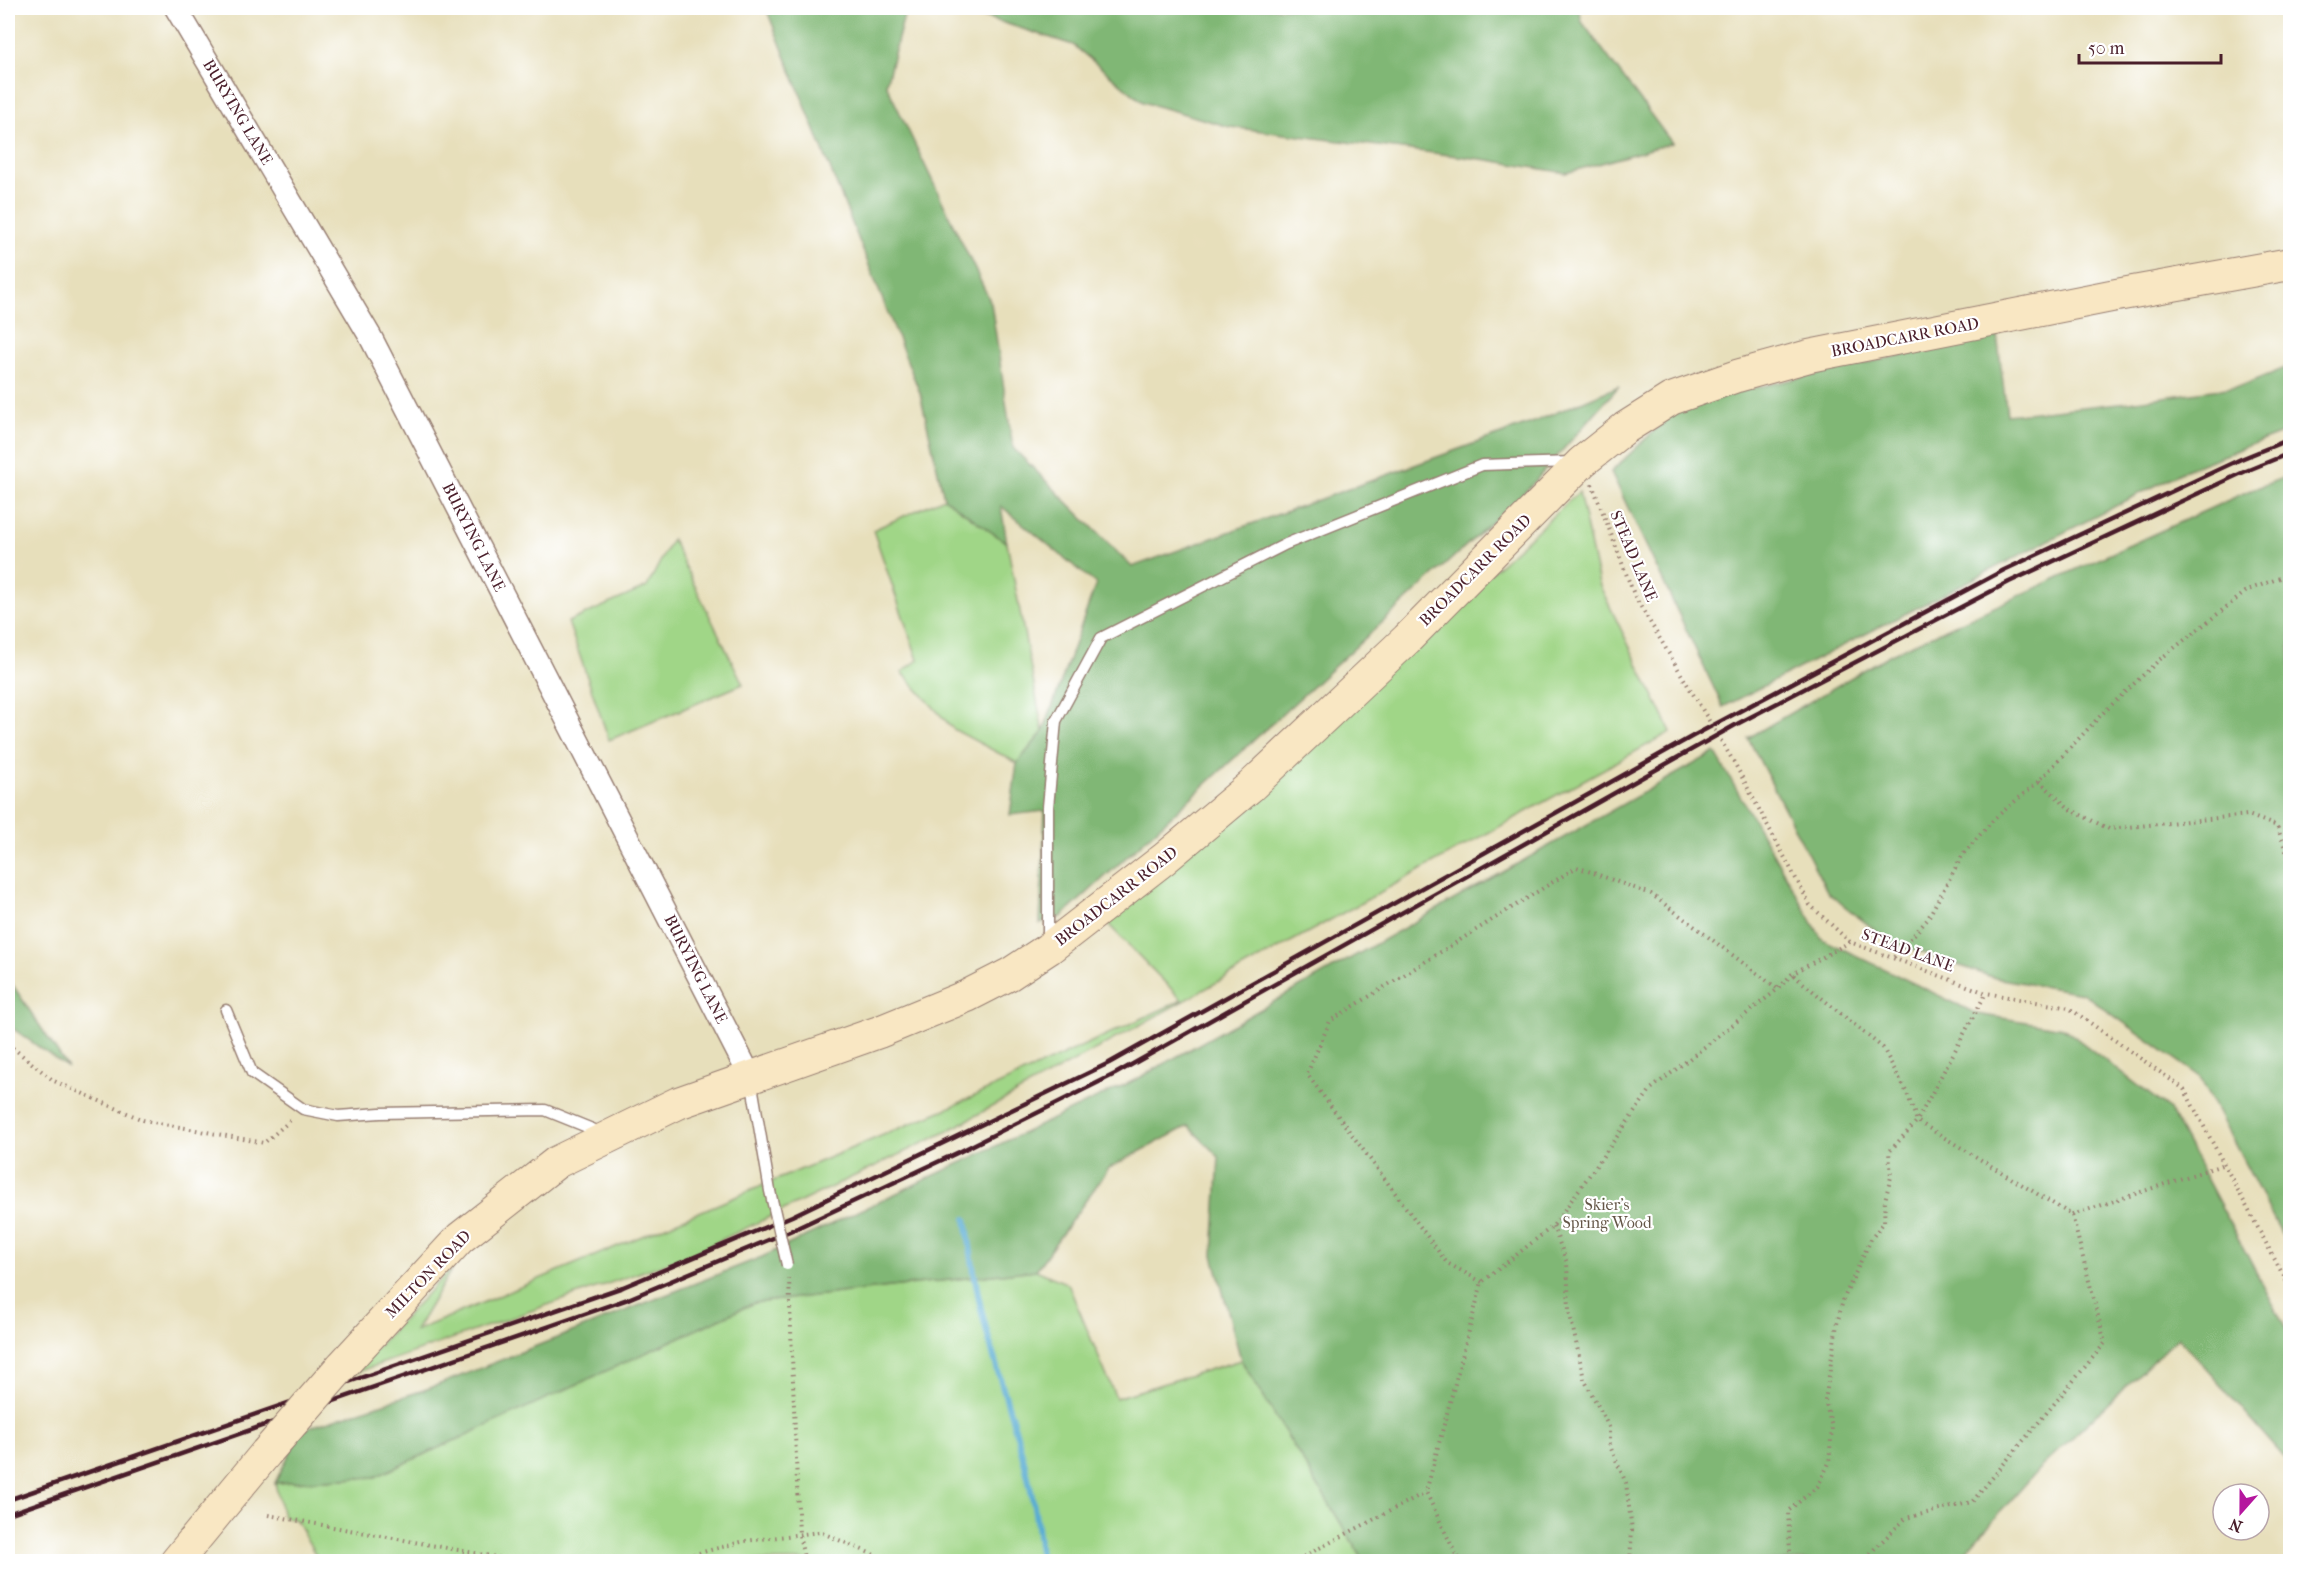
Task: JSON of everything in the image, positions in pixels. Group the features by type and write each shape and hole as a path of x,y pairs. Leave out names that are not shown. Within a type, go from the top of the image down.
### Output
{"street":[{"name":"BURYING LANE","path":"176,8 370,336 751,1078"},
{"name":"BROADCARR ROAD","path":"751,1078 879,1032 967,996 1010,974 1048,949 1164,860 1251,786 1407,639 1582,462 1625,428 1671,399 1799,359 2111,296 2290,264"},
{"name":"MILTON ROAD","path":"176,1562 341,1367 459,1238 557,1162 678,1103 751,1078"}],"lane":[{"path":"1048,949 1047,807 1056,721 1101,638 1286,544 1482,465 1582,462"},
{"path":"226,1010 252,1073 303,1109 338,1116 545,1110 607,1136"},
{"path":"751,1078 770,1191 787,1265"}],"path":[{"name":"STEAD LANE","path":"1582,462 1635,597 1735,764 1810,904 1850,942 1986,993 2068,1008 2184,1089 2290,1288"},
{"path":"1894,957 1927,920 1963,854 1994,819 2039,781 2159,660 2248,590 2290,574"},
{"path":"2039,781 2071,810 2109,829 2248,815 2277,826 2290,862"},
{"path":"1482,1282 1447,1263 1307,1074 1330,1021 1577,867 1651,894 1778,989"},
{"path":"1471,1562 1457,1557 1426,1492 1482,1282 1553,1226 1652,1089 1778,989 1792,974 1850,942"},
{"path":"1792,974 1883,1048 1907,1093 1917,1121 2072,1215 2105,1343 1972,1502 1906,1518 1861,1562"},
{"path":"1785,1562 1790,1552 1788,1511 1818,1486 1828,1463 1832,1426 1825,1401 1842,1300 1871,1239 1884,1222 1885,1200 1891,1177 1889,1152 1917,1121 1986,993"},
{"path":"8,1044 54,1081 143,1120 264,1143 303,1109"},
{"path":"2072,1215 2225,1164"},
{"path":"1553,1226 1567,1263 1569,1310 1584,1380 1609,1426 1609,1444 1626,1483 1632,1530 1630,1562"},
{"path":"787,1265 791,1290 799,1534 805,1562"},
{"path":"1293,1562 1426,1492"},
{"path":"268,1515 523,1562"},
{"path":"664,1562 745,1541 820,1532 891,1562"}],"green space":[{"path":"766,8 906,8 886,84 991,303 1013,448 1132,567 1534,422 1619,386 1530,487 1061,917 1040,924 1045,811 1010,815 1017,763 1043,732 1096,584 1001,506 1007,543 944,498 920,393"},
{"path":"957,8 1579,8 1582,22 1672,143 1566,173 1488,160 1230,127 1143,102 1073,45"},
{"path":"1997,334 2007,415 2129,402 2241,386 2290,366 2290,430 2188,469 1723,707 1611,472 1682,404"},
{"path":"2290,475 2290,1250 2199,1076 2082,993 1995,978 1889,941 1828,893 1748,738 1891,654 2244,493"},
{"path":"1579,492 1599,584 1671,732 944,1133 692,1254 352,1374 454,1265 415,1331 955,1105 1182,1000 1108,924"},
{"path":"944,498 1007,543 1043,732 1017,763 953,729 902,672 918,660 873,530"},
{"path":"672,539 743,684 609,740 568,622 647,587"},
{"name":"Skier's Spring Wood","path":"1715,752 1822,939 1977,1014 2063,1028 2170,1110 2290,1336 2290,1464 2178,1337 2038,1470 1957,1561 1364,1561 1241,1360 1213,1255 1219,1157 1188,1126 1109,1168 1036,1270 754,1303 375,1477 275,1483 301,1430 430,1388 762,1257 1139,1078"},
{"path":"8,978 68,1068 8,1025"},
{"path":"1036,1270 1068,1284 1116,1398 1241,1360 1364,1561 319,1561 296,1520 283,1517 275,1483 375,1477 754,1303"}],"waterway":[{"path":"966,1219 980,1304 1025,1463 1032,1496 1040,1562"}],"railway":[{"path":"8,1500 623,1287 792,1216 1109,1063 1693,736 2004,570 2241,459 2290,439"},
{"path":"8,1514 628,1299 797,1228 959,1152 1115,1074 1739,723 2009,582 2246,471 2290,453"}]}
